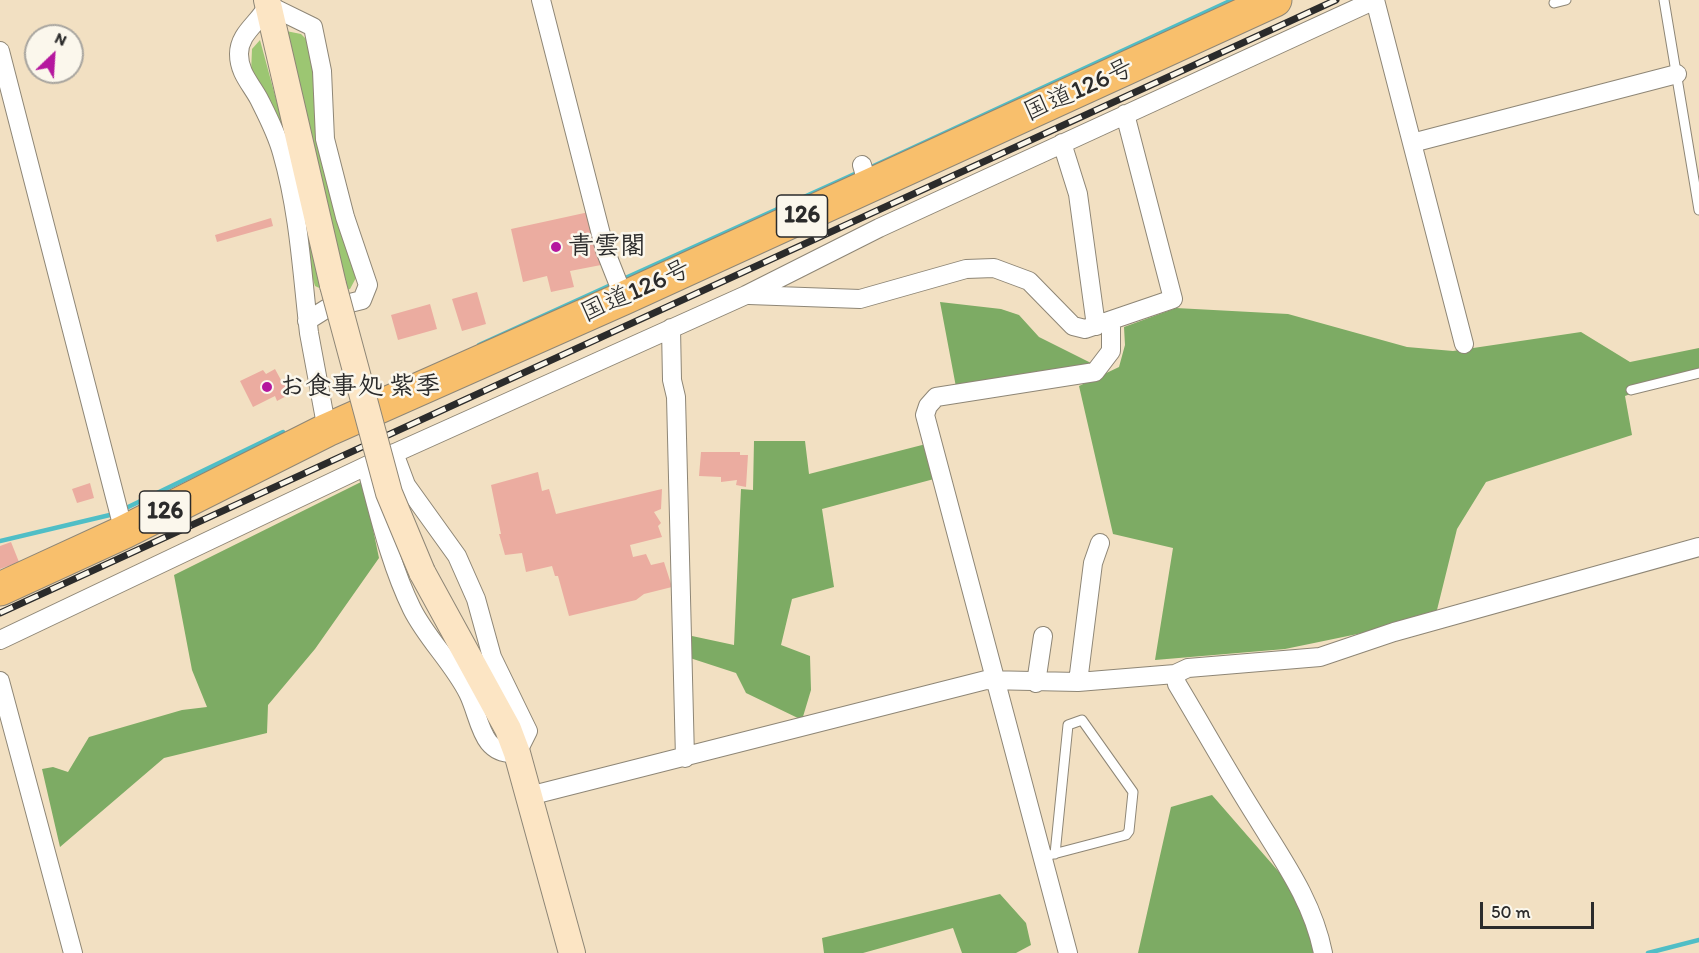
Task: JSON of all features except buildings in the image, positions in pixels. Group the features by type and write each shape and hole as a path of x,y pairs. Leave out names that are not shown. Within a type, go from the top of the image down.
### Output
{"highway":[{"name":"国道126号","path":"0,589 120,517 374,410 619,287 865,175 1275,0"}],"street":[{"path":"541,0 619,287"},
{"path":"0,640 391,454 746,295 879,228 1375,0 1464,344"},
{"path":"267,3 333,285 389,493 422,572 508,729 517,753 572,953"},
{"path":"267,3 262,16 241,38 239,55 243,75 276,132 283,157 302,257 307,321 327,430"},
{"path":"267,3 313,27 322,71 325,139 345,218 368,285 362,300 326,309 307,321"},
{"path":"0,51 120,517"},
{"path":"1412,143 1677,74"},
{"path":"746,295 860,299 966,269 994,268 1029,281 1073,326 1085,329 1173,299 1125,114"},
{"path":"1062,143 1078,194 1111,351 1095,372 936,397 928,406 925,415 994,679 1049,855 1068,953"},
{"path":"671,328 672,380 676,397 685,758"},
{"path":"374,410 406,485 457,556 476,599 492,657 528,731 517,753"},
{"path":"366,466 393,564 413,611 468,692 487,740 493,749 502,754 517,753"},
{"path":"1078,682 1093,562 1100,543"},
{"path":"529,796 994,679 1036,683 1078,682 1175,674 1188,668 1320,657 1394,632 1699,547"},
{"path":"1036,683 1043,636"},
{"path":"1175,674 1177,684 1292,872 1318,927 1323,953"},
{"path":"0,681 73,953"}],"lane":[{"path":"1554,3 1566,0"},
{"path":"1665,0 1699,210"},
{"path":"1631,390 1699,373"},
{"path":"1082,720 1133,792 1129,831 1126,835 1049,855 1068,725 1082,720"}],"green space":[{"path":"286,31 301,34 309,42 358,274 350,289 346,290"},
{"path":"260,40 328,292 315,286 251,73 252,49"},
{"path":"940,302 1001,309 1019,315 1039,337 1091,363 1080,371 956,387"},
{"path":"1176,308 1288,314 1407,347 1453,351 1581,332 1630,362 1699,348 1699,369 1625,396 1632,435 1486,482 1457,529 1435,618 1285,649 1155,660 1173,548 1113,534 1079,386 1119,367 1125,345 1124,327"},
{"path":"754,441 805,441 809,474 926,444 934,479 822,509 834,587 792,599 781,645 810,656 811,690 802,720 746,693 736,673 690,658 692,636 734,645 741,489 753,490"},
{"path":"363,481 379,558 315,649 268,705 267,733 164,758 60,847 42,769 53,767 68,772 89,737 182,710 207,707 192,670 174,575"},
{"path":"1212,795 1326,926 1320,953 1138,953 1171,807"},
{"path":"1000,894 1026,923 1031,945 1016,953 962,953 953,928 863,953 824,953 822,938"}],"waterway":[{"path":"867,169 1232,0"},
{"path":"621,280 859,172"},
{"path":"479,345 613,284"},
{"path":"122,510 283,432"},
{"path":"0,541 114,514"},
{"path":"1648,953 1699,940"}],"railway":[{"path":"0,613 1336,0"}],"place":[{"name":"青雲閣","path":"556,247"},
{"name":"お食事処 紫季","path":"267,387"}]}
